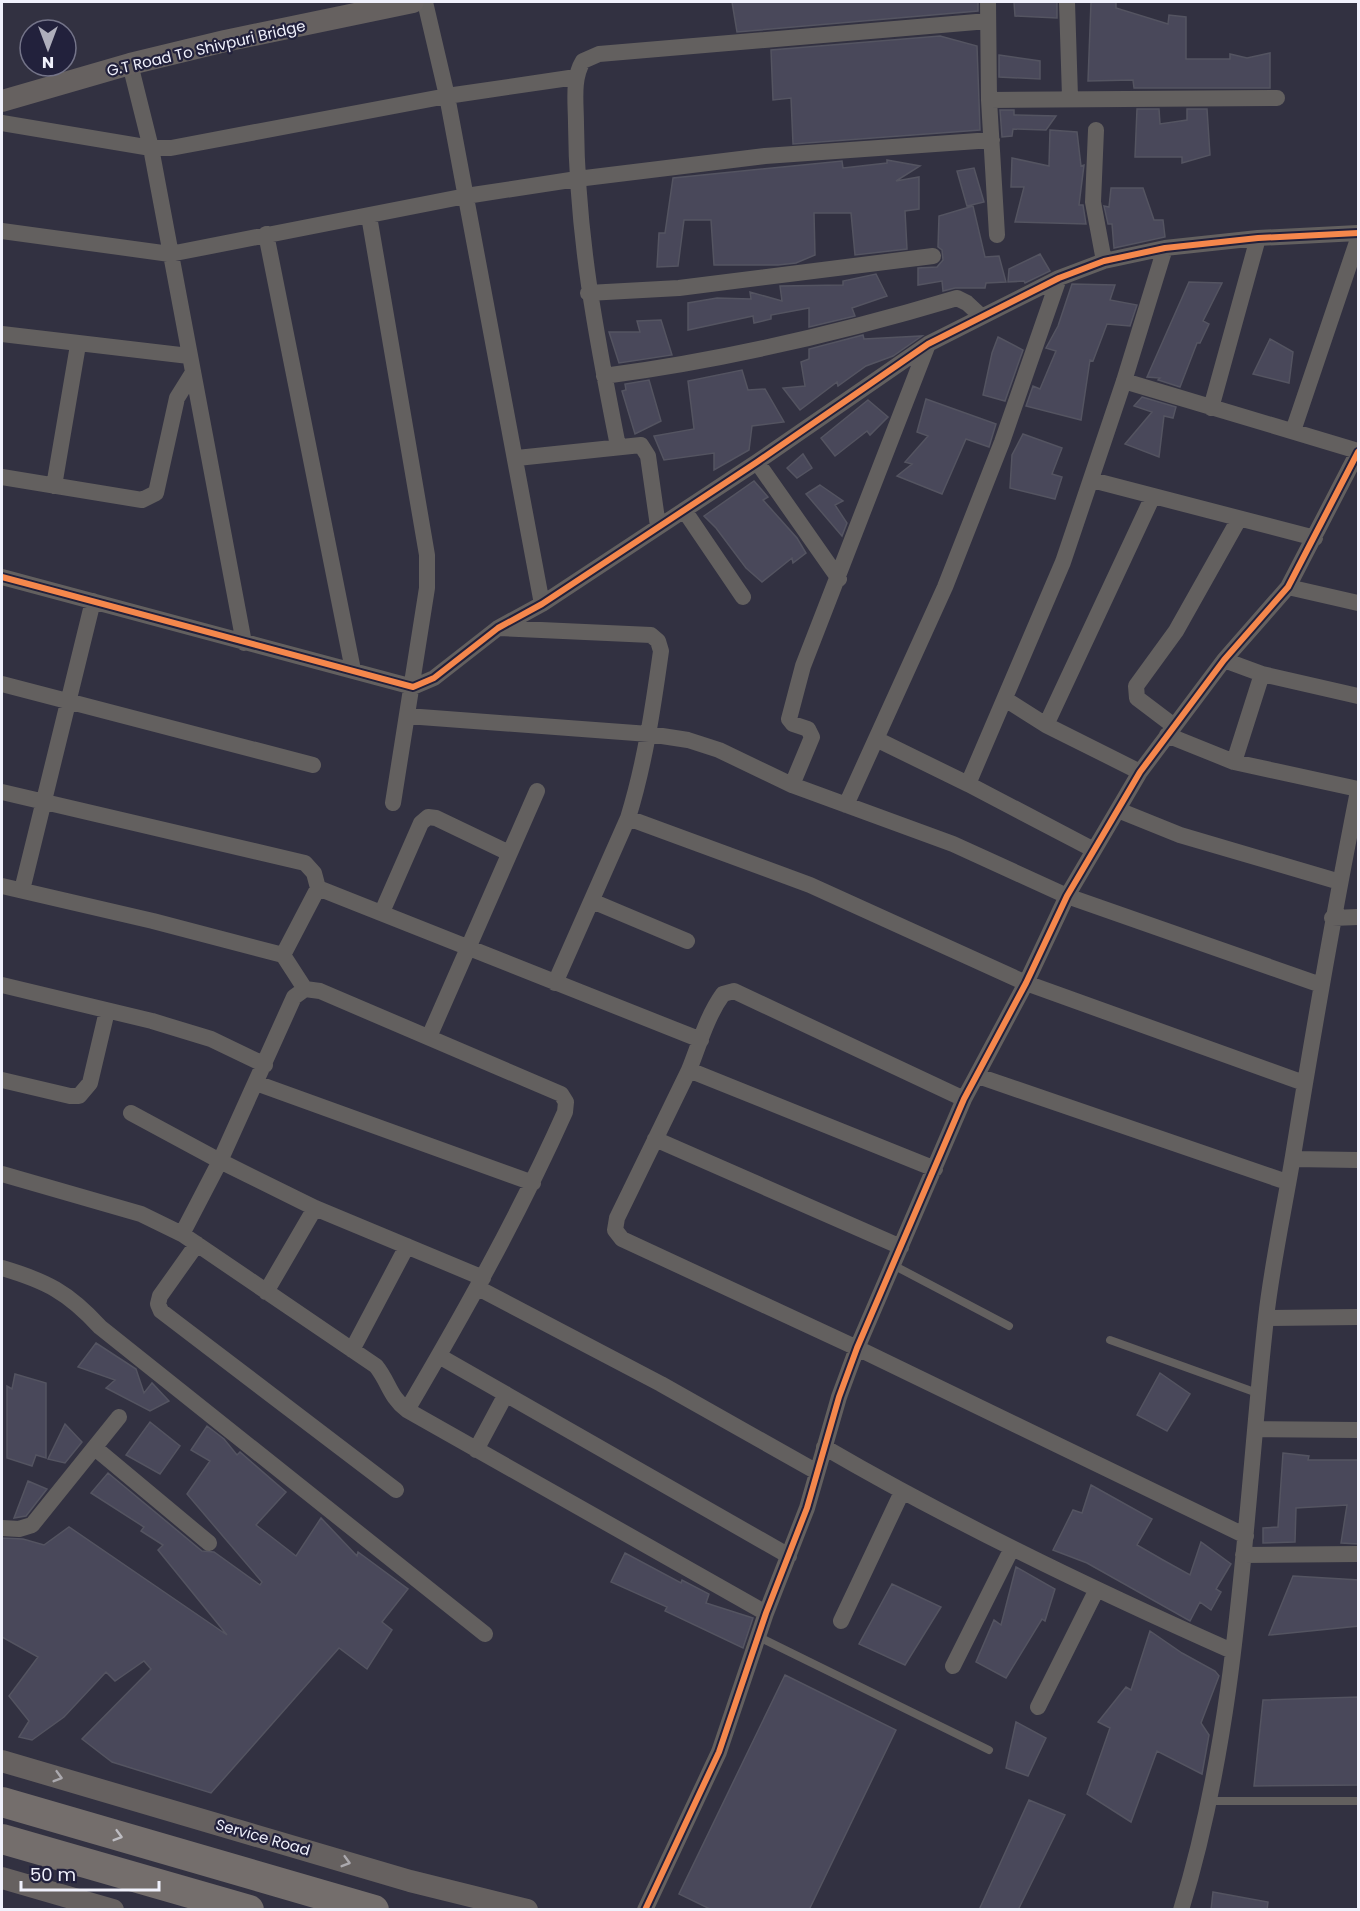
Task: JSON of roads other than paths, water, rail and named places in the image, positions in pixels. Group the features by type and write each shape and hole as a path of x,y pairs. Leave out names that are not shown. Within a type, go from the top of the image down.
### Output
{"highway":[{"path":"2,1802 374,1910"},
{"path":"2,1839 249,1910"}],"street":[{"name":"G.T Road To Shivpuri Bridge","path":"2,101 130,64 413,2"},
{"path":"425,2 447,96 517,458 542,604"},
{"path":"988,2 989,100 997,235"},
{"path":"1067,2 1070,97"},
{"path":"618,446 588,293 576,179 576,77 583,61 599,54 988,21"},
{"path":"130,64 151,148 244,643"},
{"path":"2,123 151,148 209,142 447,96 576,77"},
{"path":"989,100 1070,97 1277,98"},
{"path":"1096,130 1093,202 1104,261"},
{"path":"2,231 170,254 466,196 576,179 765,156 992,140"},
{"path":"369,216 427,555 427,588 393,803"},
{"path":"2,577 413,687 434,678 498,628 542,604 757,462 928,344 1059,278 1104,261 1165,248 1258,238 1359,233"},
{"path":"266,234 353,670"},
{"path":"1211,408 1258,238"},
{"path":"1293,431 1359,239"},
{"path":"968,784 1063,562 1092,480 1165,248"},
{"path":"588,293 679,288 933,256"},
{"path":"846,805 949,577 1002,442 1059,278"},
{"path":"604,376 731,357 831,334 957,298 967,303 981,316"},
{"path":"2,334 78,345 189,356"},
{"path":"792,785 812,737 807,729 793,724 789,712 803,666 839,579 928,344"},
{"path":"54,486 78,345"},
{"path":"2,477 142,500 152,497 156,493 177,398 192,374"},
{"path":"645,1910 719,1752 766,1613 789,1556 857,1348 964,1099 1026,983 1067,896 1140,772 1224,660 1288,588 1359,452 1124,381"},
{"path":"517,458 642,445 648,456 658,526"},
{"path":"757,462 839,579"},
{"path":"1092,480 1315,538"},
{"path":"1046,725 1153,496"},
{"path":"684,510 743,597"},
{"path":"1181,1910 1210,1801 1246,1536 1266,1318 1332,918 1359,790 1234,762 1170,730 1137,698 1136,686 1176,631 1239,519"},
{"path":"1288,588 1359,603"},
{"path":"22,890 93,601"},
{"path":"498,628 651,636 658,641 661,651 640,780 628,818 555,983"},
{"path":"1224,660 1262,674 1359,696"},
{"path":"1234,762 1262,674"},
{"path":"2,684 313,765"},
{"path":"1005,699 1046,725 1140,772"},
{"path":"407,716 649,734 688,740 719,750 792,785 952,844 1067,896 1321,985"},
{"path":"876,740 968,784 1094,850"},
{"path":"429,1037 537,790"},
{"path":"2,792 305,863 314,873 318,888 284,955"},
{"path":"1118,810 1180,835 1340,882"},
{"path":"382,912 421,823 428,817 436,818 509,853"},
{"path":"628,818 810,885 1026,983 1304,1083"},
{"path":"2,886 284,955 305,989"},
{"path":"318,888 701,1040"},
{"path":"592,901 687,941"},
{"path":"1332,918 1359,917"},
{"path":"2,985 211,1038 265,1065"},
{"path":"182,1234 220,1161 294,997 305,989 320,991 561,1095 566,1102 565,1112 533,1183 481,1283 406,1410"},
{"path":"964,1099 734,992 723,994 718,1000 689,1070 616,1218 615,1230 622,1239 857,1348 1246,1536"},
{"path":"2,1080 70,1096 79,1096 90,1083 106,1011"},
{"path":"689,1070 935,1169"},
{"path":"978,1076 1287,1182"},
{"path":"256,1083 533,1183"},
{"path":"131,1113 220,1161 315,1208 407,1246 481,1283 817,1472"},
{"path":"655,1139 901,1247"},
{"path":"1293,1159 1359,1160"},
{"path":"2,1174 141,1214 182,1234 376,1366 383,1375 393,1400 406,1410 766,1613"},
{"path":"267,1292 315,1208"},
{"path":"197,1244 160,1296 158,1304 161,1311 396,1490"},
{"path":"352,1350 407,1246"},
{"path":"2,1268 46,1283 77,1302 100,1327 485,1634"},
{"path":"1266,1318 1359,1317"},
{"path":"439,1356 789,1556"},
{"path":"476,1450 506,1394"},
{"path":"2,1528 19,1529 32,1525 119,1417"},
{"path":"1257,1429 1359,1430"},
{"path":"824,1447 1011,1550 1096,1591 1232,1651"},
{"path":"95,1448 209,1543"},
{"path":"841,1621 902,1492"},
{"path":"953,1666 1011,1550"},
{"path":"1243,1555 1359,1554"},
{"path":"1038,1707 1096,1591"},
{"name":"Service Road","path":"2,1761 410,1881 526,1910"},
{"path":"2,1878 113,1910"}],"lane":[{"path":"893,1265 1009,1326"},
{"path":"1110,1340 1260,1394"},
{"path":"759,1637 989,1750"},
{"path":"1210,1801 1359,1800"}]}
